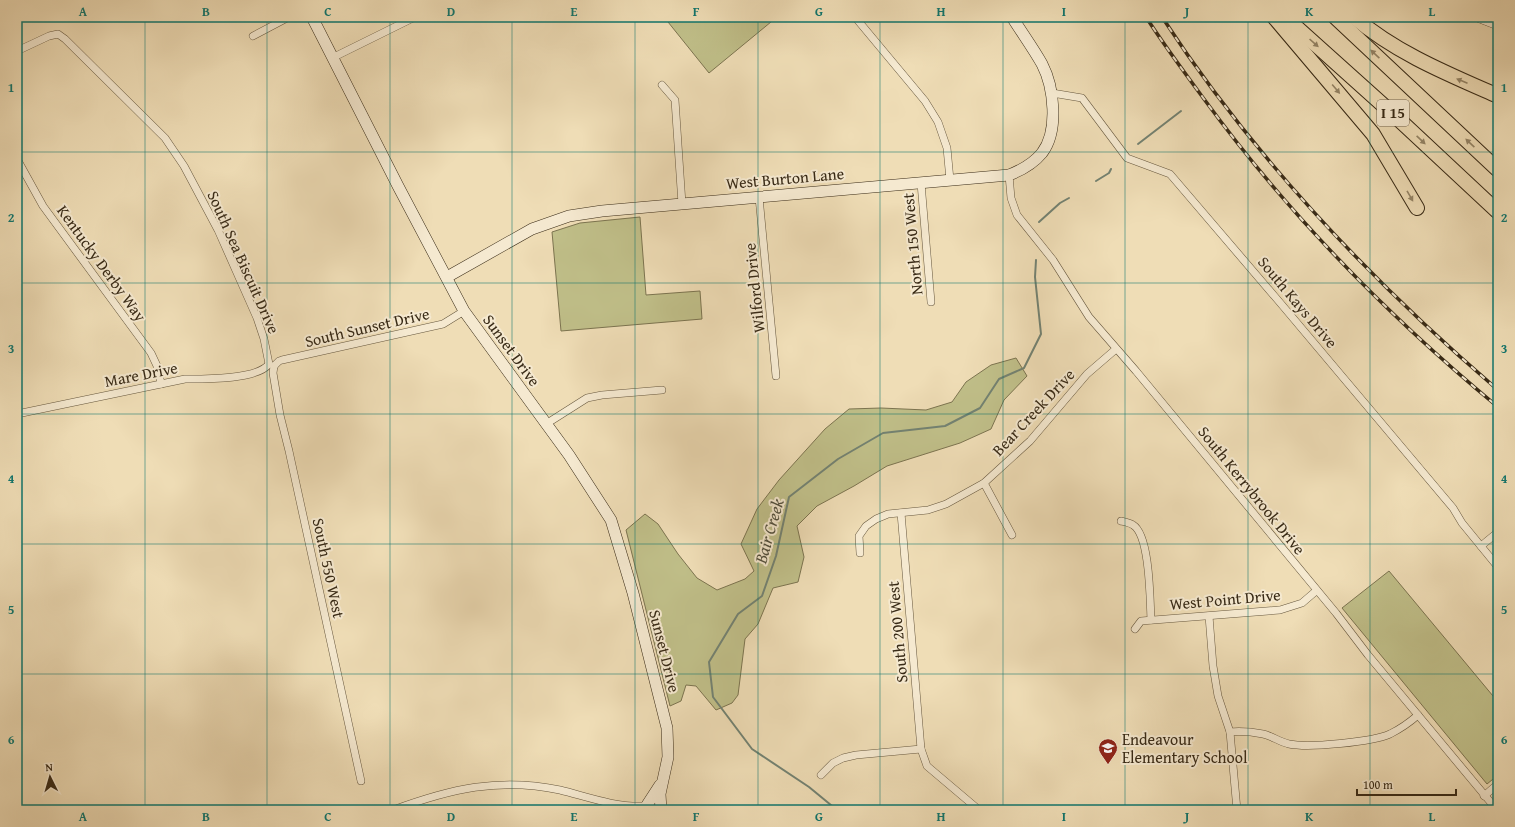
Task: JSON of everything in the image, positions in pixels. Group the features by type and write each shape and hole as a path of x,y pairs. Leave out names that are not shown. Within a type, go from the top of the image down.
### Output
{"highway":[{"path":"1274,17 1373,134 1417,208"},
{"name":"I 15","path":"1285,17 1393,114 1498,212"},
{"name":"I 15","path":"1335,17 1498,170"},
{"path":"1354,17 1378,37 1405,53 1445,73 1498,96"}],"main road":[{"name":"Sunset Drive","path":"312,17 334,57 398,186 464,311 546,424 611,520 633,593 668,732 669,748 664,780 660,794 660,810"},
{"name":"West Burton Lane","path":"446,277 532,229 569,216 602,211 1009,175 1025,168 1042,152 1050,139 1052,93 1042,65 1012,17"},
{"path":"1480,17 1498,24"},
{"path":"642,807 664,780"},
{"path":"642,807 655,806 660,810"}],"street":[{"path":"253,36 289,17"},
{"path":"334,57 415,17"},
{"path":"855,17 925,101 938,122 947,148 950,180"},
{"name":"South Sea Biscuit Drive","path":"17,51 49,36 58,34 65,39 165,138 184,166 218,230 257,318 272,365"},
{"path":"662,85 675,100 682,204"},
{"name":"South Kays Drive","path":"1052,93 1082,98 1127,158 1170,174 1448,502 1462,523 1498,567"},
{"name":"Kentucky Derby Way","path":"17,160 43,206 150,353 158,368 161,384"},
{"name":"South Kerrybrook Drive","path":"1009,175 1011,198 1017,215 1053,260 1089,317 1136,371 1497,810"},
{"name":"North 150 West","path":"921,183 931,302"},
{"name":"Wilford Drive","path":"759,197 776,376"},
{"name":"South Sunset Drive","path":"272,365 282,360 443,324 464,311"},
{"name":"Bear Creek Drive","path":"860,552 859,536 866,526 876,519 888,514 928,510 946,504 984,483 1030,441 1087,374 1116,349"},
{"name":"Mare Drive","path":"17,414 185,379 212,379 239,376 272,365"},
{"name":"South 550 West","path":"272,365 280,415 361,781"},
{"path":"546,424 587,398 602,395 662,390"},
{"path":"984,483 1012,535"},
{"name":"South 200 West","path":"901,513 921,749 927,766 979,810"},
{"path":"1121,521 1134,525 1142,536 1146,553 1152,620"},
{"path":"1481,546 1498,532"},
{"name":"West Point Drive","path":"1135,629 1141,621 1280,610 1302,603 1316,591"},
{"path":"1209,616 1213,666 1218,696 1230,732 1237,810"},
{"path":"1230,732 1242,731 1264,734 1290,744 1321,745 1367,740 1389,734 1407,724 1418,715"},
{"path":"821,775 833,763 843,758 856,755 921,749"},
{"path":"1484,796 1498,784"},
{"path":"393,810 441,793 470,787 503,785 547,788 607,804 642,807"},
{"path":"607,804 619,810"}],"shaded area":[{"path":"664,17 777,17 709,73"},
{"path":"640,217 646,295 700,291 702,319 561,331 552,232 580,223"},
{"path":"1016,358 1027,376 1004,400 991,429 960,443 887,466 817,506 797,526 804,557 798,582 773,588 758,624 745,639 738,695 732,703 716,710 696,686 686,685 681,701 670,706 626,530 645,514 658,524 678,554 697,578 717,590 745,579 754,571 741,544 757,509 779,480 825,429 849,409 881,408 926,410 952,402 966,382 991,365"},
{"path":"1389,571 1498,702 1498,775 1487,784 1342,608"}],"waterway":[{"name":"Bair Creek","path":"1138,144 1181,111"},
{"name":"Bair Creek","path":"1096,181 1109,173 1111,169"},
{"name":"Bair Creek","path":"1039,222 1060,203 1069,198"},
{"name":"Bair Creek","path":"837,810 809,787 752,749 713,697 709,662 738,614 762,596 776,556 789,497 838,459 883,433 945,426 980,408 999,379 1024,368 1041,334 1035,277 1036,260"}],"railway":[{"path":"1146,17 1236,142 1305,223 1341,262 1417,337 1498,407"},
{"path":"1162,17 1235,119 1317,216 1405,306 1498,390"}],"place":[{"name":"Endeavour Elementary School","path":"1108,765"}]}
